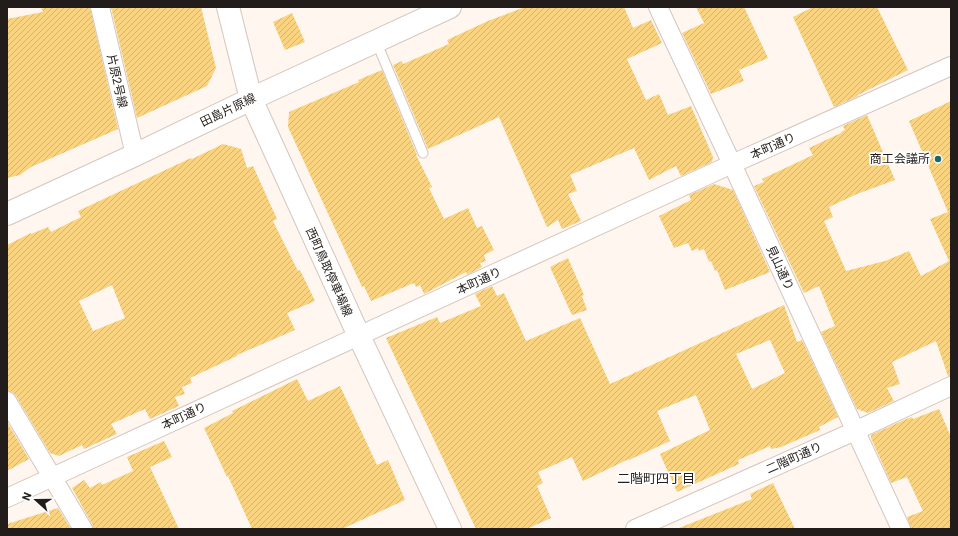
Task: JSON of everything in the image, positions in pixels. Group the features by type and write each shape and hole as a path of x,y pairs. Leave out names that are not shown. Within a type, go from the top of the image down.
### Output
{"main road":[{"name":"西町鳥取停車場線","path":"228,7 250,99 450,529"},
{"name":"田島片原線","path":"7,214 135,156 250,99 450,7"}],"street":[{"name":"片原2号線","path":"100,7 135,156"},
{"name":"見山通り","path":"658,7 901,529"},
{"name":"本町通り","path":"7,498 732,164 951,66"},
{"name":"二階町通り","path":"635,529 855,431 951,386"},
{"path":"7,401 83,529"}],"lane":[{"path":"376,41 423,153"}],"building":[{"path":"41,7 90,7 118,129 31,167 20,175 7,178 7,19 43,12"},
{"path":"111,7 201,7 216,68 207,86 137,118"},
{"path":"525,7 624,7 633,28 651,20 662,43 627,59 646,100 659,94 668,115 691,106 713,157 712,162 681,176 676,166 649,180 634,148 570,175 577,191 568,194 581,221 562,229 558,220 547,227 499,117 428,149 393,65 402,61 403,64 449,44 447,40 488,21"},
{"path":"696,7 744,7 768,58 739,70 744,81 711,94 682,33 704,23"},
{"path":"813,7 877,7 908,70 834,107 793,17"},
{"path":"292,13 305,42 285,50 273,22"},
{"path":"382,70 416,155 432,187 429,188 444,219 468,208 477,228 482,226 494,250 484,255 486,261 480,263 482,267 467,275 466,272 424,294 420,285 416,287 414,283 371,301 364,286 362,287 288,127 289,112 359,82 358,80"},
{"path":"951,101 951,376 948,376 936,341 892,362 900,384 887,388 894,401 868,413 857,409 821,332 835,326 819,286 804,293 754,186 764,182 762,179 813,155 809,148 841,133 845,130 843,126 867,115 895,180 857,194 829,207 833,217 824,221 846,271 885,261 909,251 921,276 949,261 930,219 948,212 909,121"},
{"path":"223,144 241,149 247,168 253,166 277,219 273,221 315,301 287,313 295,330 237,355 190,378 192,383 182,387 185,394 175,397 179,406 150,419 145,409 111,424 117,434 84,449 82,445 59,456 50,453 16,396 12,392 7,391 7,245 31,233 48,227 51,232 81,217 78,211 191,158 192,159","holes":["112,285 125,318 93,331 79,301"]},
{"path":"714,184 733,190 770,272 725,290 717,270 715,271 711,261 709,262 704,249 699,251 698,248 692,251 688,243 674,248 659,216 691,200 689,195"},
{"path":"568,258 584,295 582,296 587,310 572,315 550,267"},
{"path":"492,286 497,296 504,293 526,341 580,318 610,384 784,305 797,342 802,340 838,417 819,427 820,430 781,447 771,449 770,446 738,460 739,464 677,492 660,454 710,430 696,395 657,411 670,441 583,481 572,457 538,472 543,483 537,486 551,518 527,529 476,529 386,338 437,317 440,323 481,306 475,294","holes":["770,340 785,373 752,389 736,354"]},
{"path":"297,379 308,401 340,386 377,465 388,460 405,500 342,529 252,529 204,428 233,413 232,411"},
{"path":"939,409 951,437 951,529 911,529 907,517 923,511 907,477 891,483 871,435 904,420 912,417 913,419"},
{"path":"7,422 29,459 7,471"},
{"path":"164,441 172,457 150,467 179,529 93,529 92,524 72,488 84,480 90,488 101,482 102,485 133,471 127,457"},
{"path":"773,483 795,529 679,529 752,499 750,494"},
{"path":"58,508 71,529 7,529 7,524"}],"place":[{"name":"商工会議所","path":"938,159"}],"district":[{"name":"二階町四丁目","path":"656,478"}]}
